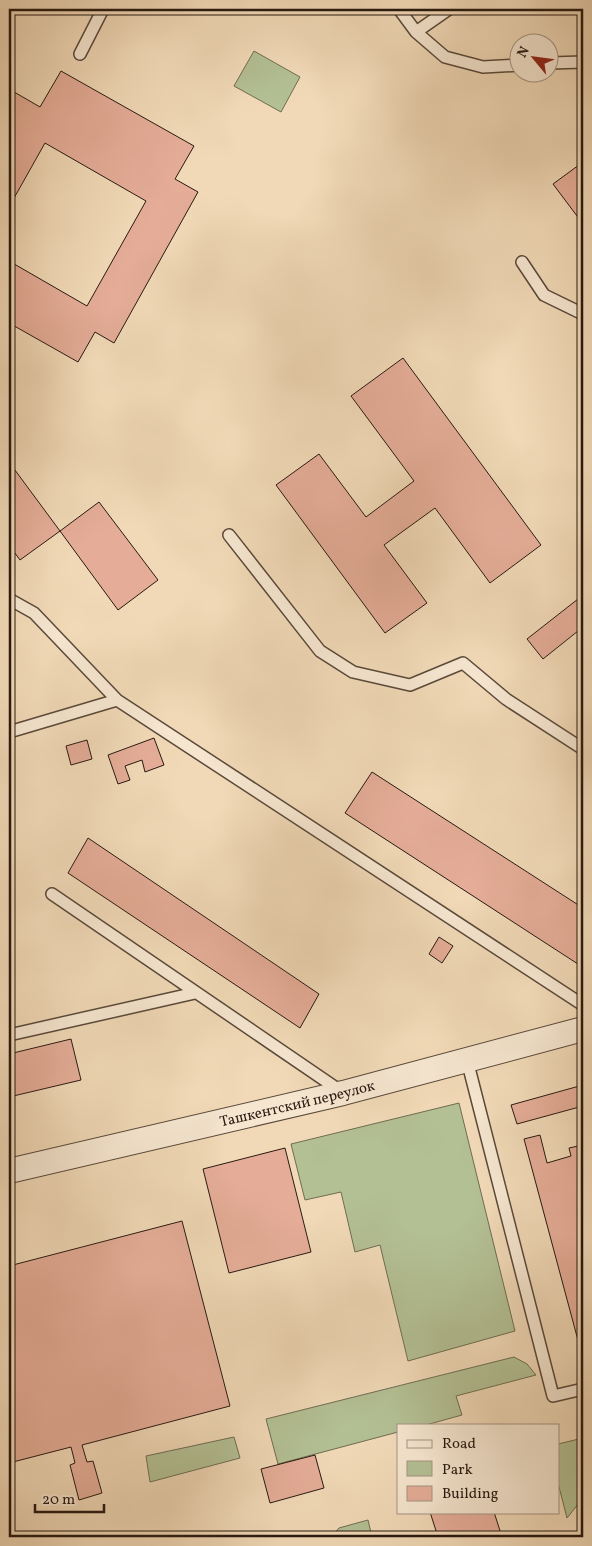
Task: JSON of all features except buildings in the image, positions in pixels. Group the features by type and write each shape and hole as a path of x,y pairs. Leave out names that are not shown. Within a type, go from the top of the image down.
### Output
{"street":[{"name":"Ташкентский переулок","path":"9,1171 343,1092 583,1028"}],"lane":[{"path":"80,54 103,9"},
{"path":"399,9 416,32 445,57 483,66 510,65"},
{"path":"416,32 449,9"},
{"path":"560,63 583,62"},
{"path":"522,262 544,295 583,314"},
{"path":"229,534 320,651 353,672 410,685 463,663 506,699 583,749"},
{"path":"9,599 34,613 117,700 583,1005"},
{"path":"9,732 117,700"},
{"path":"52,894 343,1092"},
{"path":"9,1035 195,992"},
{"path":"467,1060 553,1396 583,1389"}],"green space":[{"path":"254,51 300,77 281,112 234,86"},
{"path":"459,1103 515,1331 408,1361 380,1245 355,1252 341,1192 305,1200 291,1144"},
{"path":"514,1357 527,1364 536,1375 456,1396 462,1415 430,1424 397,1424 397,1432 278,1464 266,1419"},
{"path":"234,1437 240,1458 150,1482 146,1456"},
{"path":"583,1438 583,1498 567,1518 560,1491 560,1444"},
{"path":"368,1520 372,1537 331,1537 339,1528"}]}
